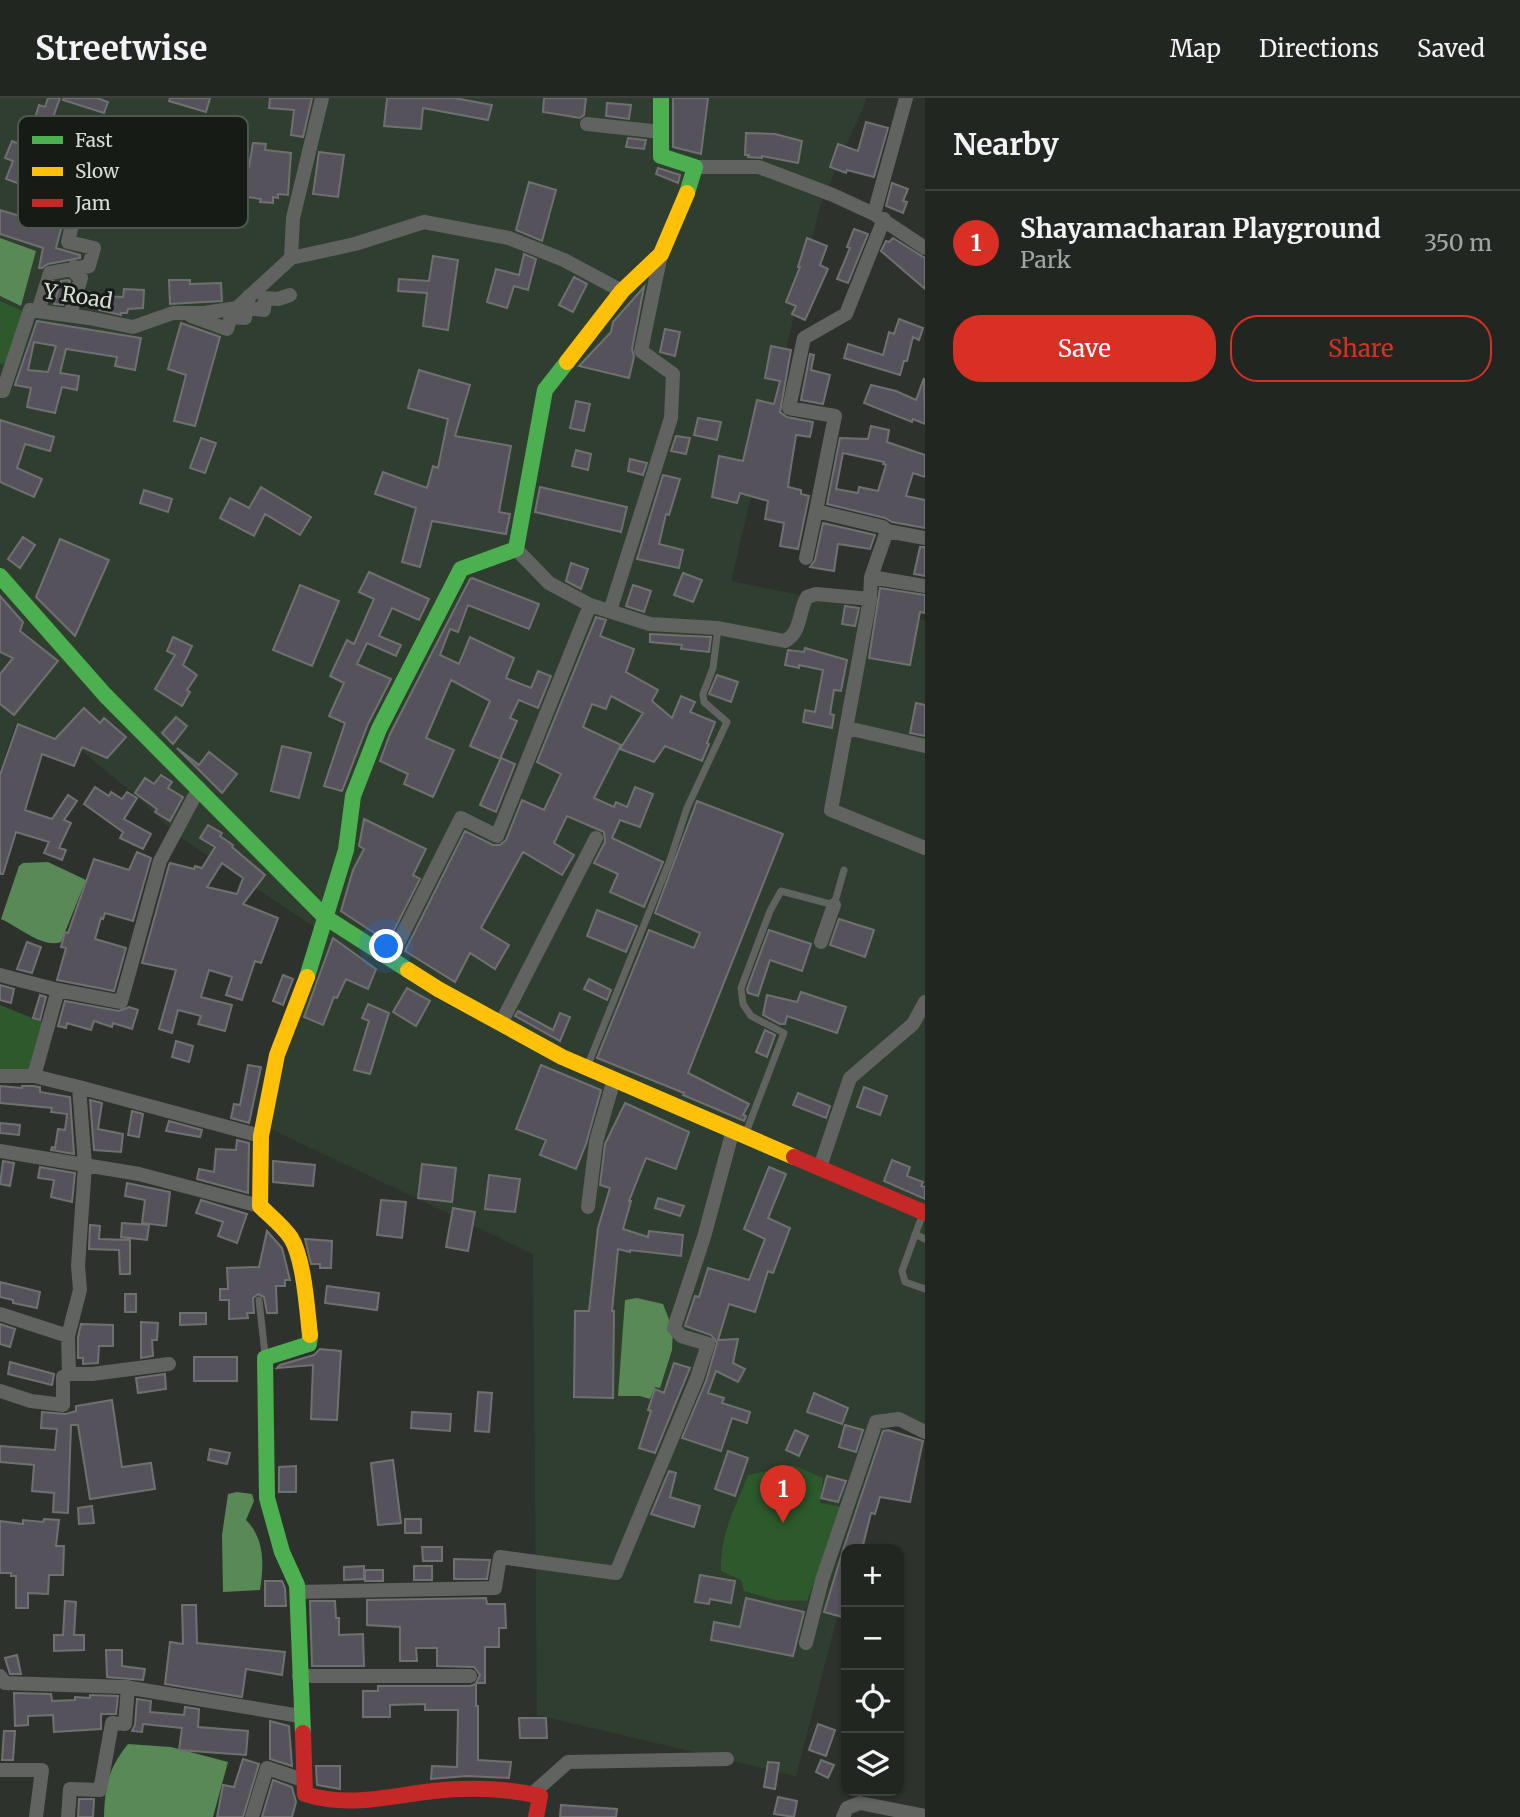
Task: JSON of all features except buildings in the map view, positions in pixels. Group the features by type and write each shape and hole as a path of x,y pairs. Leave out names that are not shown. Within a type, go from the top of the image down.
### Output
{"street":[{"path":"291,258 293,218 322,98"},
{"path":"661,98 661,156 695,167 759,167 833,195 879,217 925,248"},
{"path":"806,558 835,416 789,408 804,338 846,314 879,217 906,98"},
{"path":"587,124 661,132"},
{"path":"610,611 671,418 673,374 641,351 661,254 695,167"},
{"path":"183,313 227,329 231,317 245,318 248,302 291,258 355,244 424,222 509,238 564,260 622,291"},
{"path":"38,311 50,273 89,266 94,247 68,242 71,229"},
{"path":"516,549 545,390 622,291 661,254"},
{"path":"71,315 81,278 75,273 74,267"},
{"path":"248,302 264,310 265,298 278,299 290,295"},
{"name":"Y Road","path":"0,391 3,391 30,310 133,327 173,313 204,313 237,308 248,302"},
{"path":"816,511 883,527 887,531 925,538"},
{"path":"887,531 871,578 870,599 831,810 925,848"},
{"path":"516,549 549,583 590,605 650,624 718,628 785,642 793,637 797,629 807,597 816,594 870,599"},
{"path":"260,1206 261,1136 277,1055 317,949 346,850 353,796 375,740 461,569 516,549"},
{"path":"0,576 104,695 200,788 325,917 438,989 562,1056 924,1212"},
{"path":"871,578 925,586"},
{"path":"390,958 461,818 497,836 590,605"},
{"path":"847,728 925,746"},
{"path":"0,975 121,1002 160,861 200,788"},
{"path":"501,1023 596,838"},
{"path":"821,942 834,905"},
{"path":"34,1076 58,990"},
{"path":"820,1167 850,1078 913,1024 925,1002"},
{"path":"0,1076 34,1076 261,1136"},
{"path":"587,1207 596,1142 614,1079"},
{"path":"69,1374 68,1336 80,1290 78,1266 85,1165 79,1087"},
{"path":"297,1592 495,1588 500,1557 617,1573 708,1344 681,1336 674,1328 739,1133"},
{"path":"0,1151 139,1174 260,1206 289,1235 294,1244 304,1290 310,1337 309,1344 303,1347 274,1352 265,1359 267,1498 282,1552 297,1585 304,1794 321,1801 358,1802 423,1791 507,1789 540,1796 536,1817"},
{"path":"0,1314 68,1336"},
{"path":"0,1391 31,1401 63,1405 63,1377 69,1374 92,1374 169,1364"},
{"path":"806,1643 822,1580 876,1423 899,1419 925,1432"},
{"path":"0,1676 5,1683 128,1687 300,1716"},
{"path":"299,1676 470,1676"},
{"path":"68,1817 70,1789 100,1790 111,1723 125,1724 128,1687"},
{"path":"532,1794 568,1762 727,1759"},
{"path":"252,1817 267,1768 303,1780"},
{"path":"0,1770 41,1770 36,1817"},
{"path":"844,1817 847,1808 860,1803 925,1816"}],"lane":[{"path":"587,1067 670,860 687,808 727,722 704,702 703,694 713,668 718,628"},
{"path":"739,1133 784,1033 751,1016 743,1004 740,988 770,911 781,891 834,905 844,870"},
{"path":"924,1212 902,1277 905,1282 925,1289"},
{"path":"915,1234 925,1239"},
{"path":"258,1300 265,1359"}],"shaded area":[{"path":"0,98 867,98 820,206 731,581 925,620 925,1438 889,1419 856,1544 841,1544 841,1601 796,1776 537,1715 533,1254 269,1128 317,929 177,835 135,795 76,746 16,722 0,771"},
{"path":"0,238 36,251 21,306 0,296"},
{"path":"0,301 23,311 5,364 0,363"},
{"path":"48,862 86,880 61,942 54,943 38,939 1,919 19,866 23,863"},
{"path":"0,1005 47,1024 32,1074 0,1073"},
{"path":"637,1298 663,1304 673,1330 672,1350 660,1388 655,1387 650,1399 618,1396 625,1300"},
{"path":"793,1465 823,1478 820,1503 842,1507 807,1601 775,1600 744,1591 741,1580 721,1571 726,1534 748,1475"},
{"path":"228,1494 252,1494 254,1501 246,1520 257,1535 262,1553 260,1590 223,1592 222,1535"},
{"path":"128,1744 171,1747 228,1762 213,1817 104,1817 109,1778"}],"traffic: fast":[{"path":"661,98 661,156 695,167 687,193"},
{"path":"307,977 346,850 353,796 379,729 461,569 516,549 545,390 567,362"},
{"path":"0,576 105,695 325,917 408,970"},
{"path":"303,1733 297,1585 282,1552 267,1498 265,1358 309,1344 310,1335"}],"traffic: slow":[{"path":"567,362 622,291 661,254 687,193"},
{"path":"408,970 562,1057 794,1157"},
{"path":"307,977 277,1055 261,1136 260,1206 284,1229 295,1247 304,1285 310,1335"}],"traffic: jam":[{"path":"794,1157 925,1213"},
{"path":"303,1733 305,1794 353,1801 446,1790 500,1790 540,1796 536,1817"}],"place":[{"name":"Shayamacharan Playground","path":"783,1523"}]}
